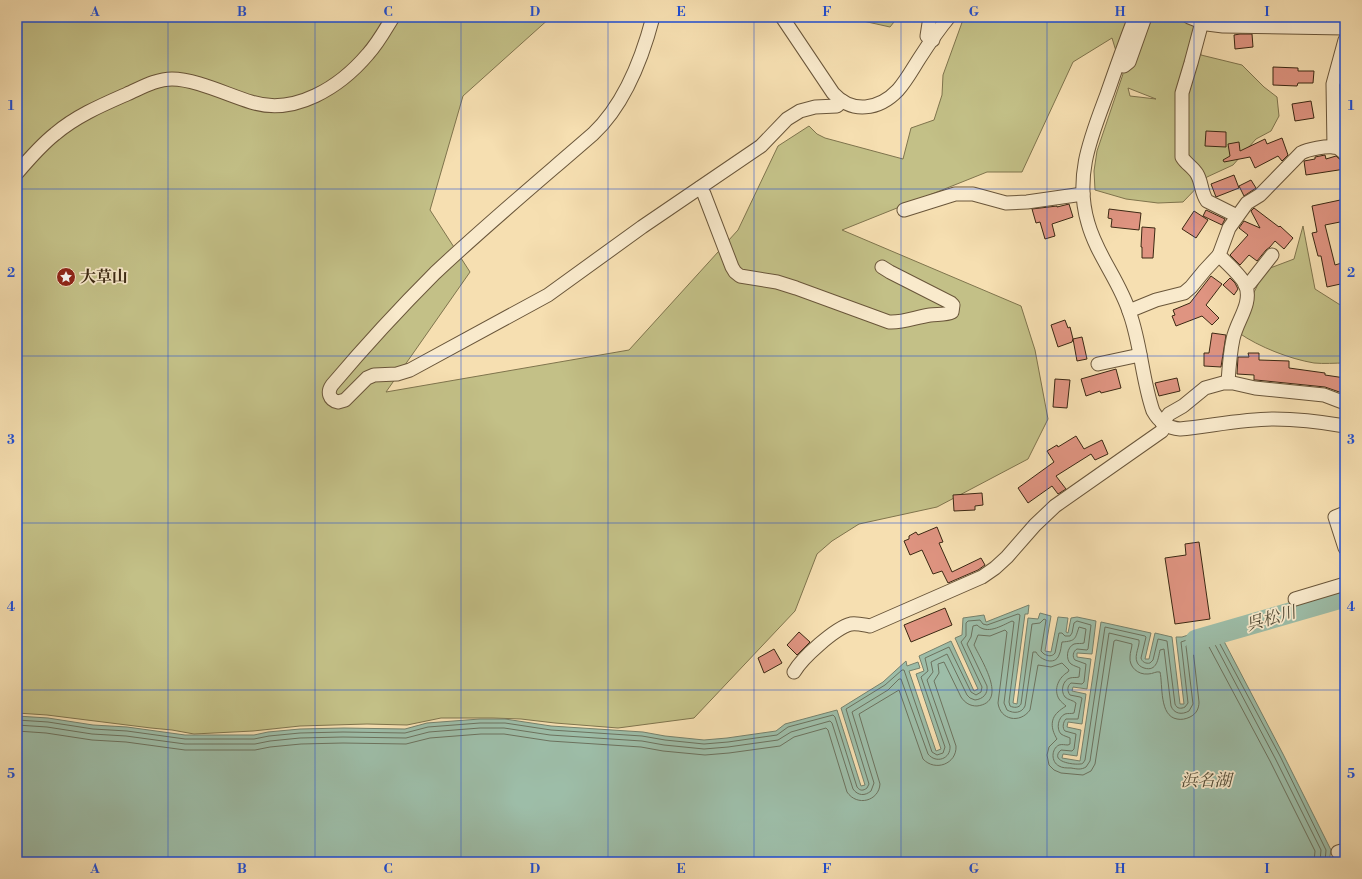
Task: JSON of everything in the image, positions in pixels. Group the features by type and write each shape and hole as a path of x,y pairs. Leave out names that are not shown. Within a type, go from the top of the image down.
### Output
{"street":[{"path":"17,173 44,143 68,124 95,108 157,82 172,79 187,81 268,106 286,106 307,99 336,83 358,65 376,44 393,17"},
{"path":"653,17 645,48 638,64 615,109 605,122 489,224 410,299 360,352 332,385 329,391 330,397 335,401 342,402 367,378 374,375 397,374 404,372 528,307 760,146 793,114 807,108 837,106 842,101"},
{"path":"782,17 833,92 842,101 849,105 862,107 875,105 887,99 903,84 949,17"},
{"path":"930,17 927,36 932,40"},
{"path":"1135,17 1089,141 1083,174 1083,194 1088,222 1093,238 1099,253 1121,290 1129,311 1151,406 1155,416 1164,424 1180,429 1275,419 1310,421 1345,426"},
{"path":"1118,64 1124,66 1129,62 1145,17"},
{"path":"1189,17 1202,22 1223,26 1345,28"},
{"path":"1202,22 1182,93 1182,157 1197,173 1207,201 1237,216"},
{"path":"1129,311 1160,298 1184,293 1191,287 1219,255 1229,228 1247,203 1260,195 1301,153 1308,150 1340,150 1333,84 1345,40"},
{"path":"700,188 704,194 732,267 740,276 792,286 889,322 900,322 952,312 953,309 951,303 882,267"},
{"path":"904,210 955,194 974,194 1006,203 1027,202 1083,194"},
{"path":"1219,255 1245,285 1247,307 1236,329 1229,364 1228,382"},
{"path":"1245,285 1250,283 1272,255"},
{"path":"1098,364 1140,355"},
{"path":"794,672 798,665 826,639 845,627 855,624 870,626 982,577 996,568 1054,506 1162,431 1169,414 1183,406 1206,388 1228,382 1255,388 1324,395 1345,403"},
{"path":"1345,513 1335,517 1345,548"},
{"path":"1295,599 1345,584"}],"shaded area":[{"path":"17,17 551,17 463,96 430,210 470,272 386,392 629,350 738,230 778,146 809,126 817,134 825,138 903,159 911,128 934,120 942,95 943,75 964,17 1197,17 1201,55 1242,65 1264,87 1277,97 1279,116 1271,131 1256,139 1233,165 1207,177 1183,202 1158,203 1126,199 1095,190 1094,171 1097,151 1123,74 1112,38 1073,62 1022,172 987,172 842,230 1021,306 1035,350 1048,419 1028,459 937,507 859,524 832,541 817,554 795,611 694,718 618,728 521,719 441,718 407,725 367,724 300,726 253,731 194,734 47,715 17,713","holes":["1128,88 1156,99 1130,96"]},
{"path":"860,17 898,17 890,27 863,21"},
{"path":"1303,226 1315,289 1345,308 1345,363 1314,363 1295,359 1265,348 1239,333 1238,325 1265,270 1294,259"}],"water":[{"name":"浜名湖","path":"1029,605 1028,614 1025,614 1013,703 1017,704 1028,618 1038,619 1040,613 1051,616 1045,651 1051,652 1058,617 1068,618 1066,632 1068,633 1071,618 1077,617 1096,621 1092,654 1077,653 1077,657 1091,659 1087,689 1073,687 1072,691 1086,694 1082,724 1068,722 1067,727 1081,730 1077,756 1063,754 1062,758 1080,761 1101,622 1151,633 1145,659 1149,659 1155,633 1172,637 1180,704 1184,704 1176,637 1182,637 1216,626 1331,850 1329,862 17,862 17,716 48,718 93,725 127,727 185,735 254,735 300,729 405,729 427,723 480,719 505,719 551,726 643,732 704,740 776,731 785,724 837,710 861,786 865,785 841,708 883,682 906,661 907,666 918,662 920,668 909,671 936,751 941,749 916,674 924,671 919,656 951,641 974,691 978,689 955,638 962,635 963,618 984,615 986,622"}],"building":[{"path":"1252,34 1253,47 1235,49 1234,35"},
{"path":"1273,67 1298,68 1298,71 1314,71 1313,83 1298,83 1297,86 1273,85"},
{"path":"1311,101 1314,118 1295,121 1292,104"},
{"path":"1206,131 1226,132 1226,147 1205,146"},
{"path":"1282,138 1288,155 1282,161 1278,156 1255,168 1250,157 1224,162 1223,160 1230,156 1228,144 1239,142 1240,151 1265,139 1267,144"},
{"path":"1325,155 1326,159 1336,156 1343,162 1345,169 1306,175 1304,161"},
{"path":"1234,175 1239,188 1216,197 1211,184"},
{"path":"1251,180 1256,188 1244,196 1239,186"},
{"path":"1345,199 1345,221 1325,225 1335,265 1345,262 1345,283 1327,287 1321,256 1318,256 1312,233 1317,232 1312,206"},
{"path":"1069,204 1073,217 1052,224 1055,236 1045,239 1040,222 1036,223 1032,209 1057,207"},
{"path":"1254,208 1279,227 1280,226 1293,238 1284,249 1275,241 1257,261 1249,255 1240,265 1230,255 1248,235 1239,228 1244,221 1260,228 1251,211"},
{"path":"1109,209 1141,213 1139,230 1111,227 1112,219 1108,218"},
{"path":"1206,210 1225,219 1222,225 1203,216"},
{"path":"1194,211 1208,220 1196,238 1182,229"},
{"path":"1142,227 1155,228 1153,258 1142,258"},
{"path":"1211,276 1222,284 1206,305 1219,318 1212,325 1202,316 1176,326 1172,316 1175,315 1173,310 1190,303"},
{"path":"1230,278 1238,289 1234,295 1223,285"},
{"path":"1065,320 1068,328 1070,327 1073,339 1072,342 1058,347 1051,325"},
{"path":"1212,333 1226,335 1221,367 1204,366 1204,353 1209,353"},
{"path":"1082,337 1087,359 1077,361 1073,339"},
{"path":"1248,353 1259,353 1259,360 1289,361 1289,368 1325,373 1325,375 1345,378 1345,394 1325,387 1254,380 1254,375 1237,374 1238,357 1249,357"},
{"path":"1116,369 1121,388 1101,393 1100,391 1086,396 1081,379"},
{"path":"1177,378 1180,391 1159,396 1155,383"},
{"path":"1055,379 1070,380 1067,408 1053,407"},
{"path":"1076,436 1084,449 1102,440 1108,454 1095,460 1091,454 1056,476 1066,489 1058,494 1052,486 1028,503 1018,488 1054,462 1047,451 1057,445 1058,447"},
{"path":"982,493 983,505 975,506 975,510 954,511 953,495"},
{"path":"937,527 943,542 939,543 952,572 981,558 985,565 978,570 948,583 942,571 933,574 922,550 910,555 904,541 909,539 909,536 916,532 918,535"},
{"path":"1199,542 1210,619 1175,624 1165,558 1186,555 1185,544"},
{"path":"945,608 952,625 911,642 904,625"},
{"path":"799,632 810,642 797,655 787,645"},
{"path":"774,649 782,663 764,673 758,658"}],"waterway":[{"name":"呉松川","path":"1197,645 1196,640 1345,597"}],"place":[{"name":"大草山","path":"66,277"}]}
